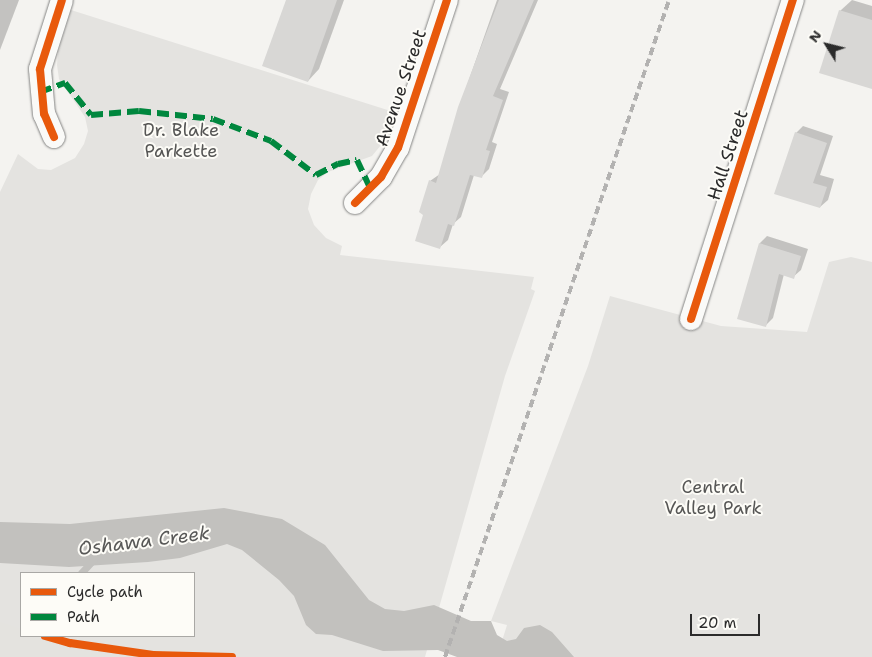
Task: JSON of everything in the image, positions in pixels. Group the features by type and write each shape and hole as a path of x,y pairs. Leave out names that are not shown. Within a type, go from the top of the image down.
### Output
{"street":[{"path":"54,137 44,114 40,69 62,0"},
{"name":"Avenue Street","path":"355,203 381,177 398,148 447,0"},
{"name":"Hall Street","path":"690,319 793,0"}],"shaded area":[{"path":"0,621 20,628 20,637 46,637 105,657 0,657"}],"green space":[{"name":"Dr. Blake Parkette","path":"71,10 397,113 390,134 372,156 328,172 318,180 311,194 308,209 314,225 326,238 342,246 340,255 534,277 531,289 535,291 505,376 425,657 102,657 43,637 195,637 195,572 20,572 20,629 0,622 0,192 18,154 38,169 51,170 75,158 84,144 88,131 85,117 59,79 58,51"},
{"name":"Central Valley Park","path":"851,257 872,262 872,657 497,657 507,625 491,621 588,366 610,296 721,326 807,332 829,262"}],"water":[{"name":"Oshawa Creek","path":"224,508 282,519 325,545 369,600 385,609 404,611 434,605 471,621 491,621 497,635 507,641 516,639 524,628 540,625 552,632 574,657 457,657 438,650 383,651 332,635 316,634 306,625 294,596 279,580 242,550 227,544 180,558 148,562 69,567 0,563 0,522 70,524"}],"building":[{"path":"286,0 337,0 308,82 262,66"},
{"path":"499,0 534,0 493,96 503,100 486,150 490,151 482,178 470,175 454,226 448,224 440,249 415,241 423,215 419,212 429,180 436,183 458,107"},
{"path":"839,10 872,20 872,89 819,73"},
{"path":"795,132 827,143 813,183 827,187 820,208 774,194"},
{"path":"759,243 801,256 794,279 779,274 766,327 737,319"}],"waterway":[{"name":"Oshawa Creek","path":"82,572 94,559"}],"railway":[{"path":"445,657 669,0"}],"marked path":[{"path":"40,92 65,83 91,115 139,111 213,119 271,141 316,175 338,164 357,160 370,188"}],"cycle path":[{"path":"54,137 44,114 40,69 62,0"},
{"path":"355,203 381,177 398,148 447,0"},
{"path":"691,319 793,0"},
{"path":"49,637 70,643 153,655 232,657"}]}
